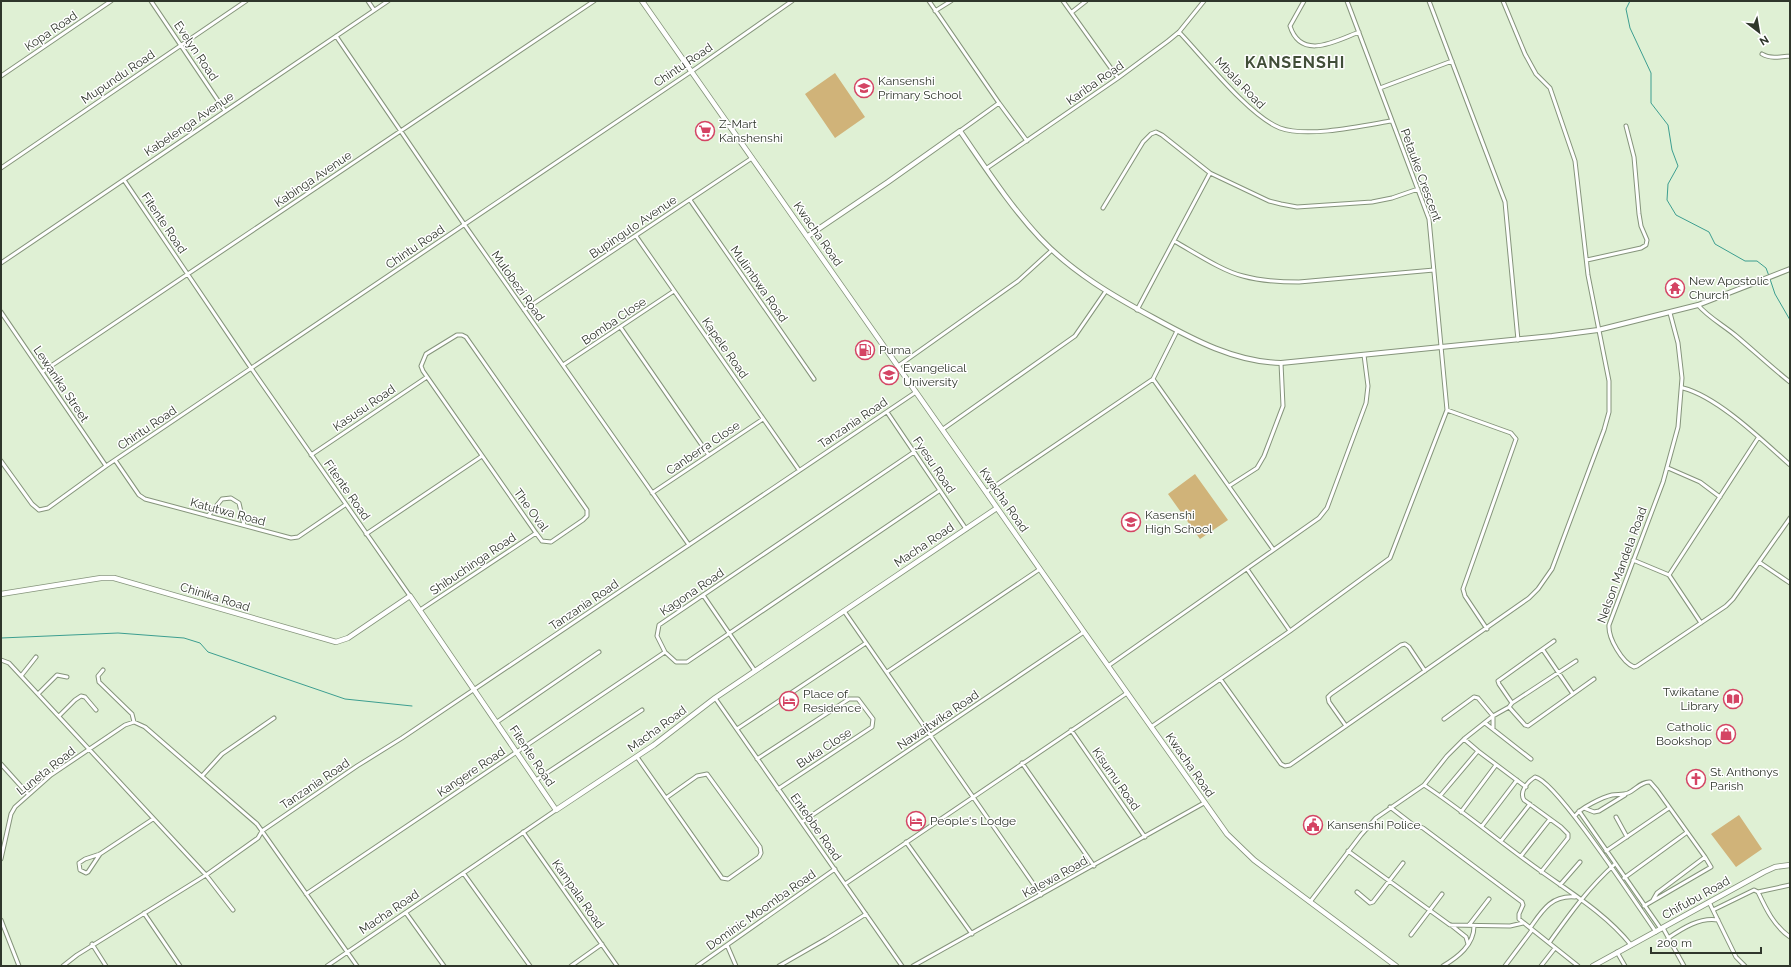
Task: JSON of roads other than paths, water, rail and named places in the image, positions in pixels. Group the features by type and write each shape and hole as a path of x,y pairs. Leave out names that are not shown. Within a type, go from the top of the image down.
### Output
{"main road":[{"name":"Kwacha Road","path":"642,1 808,236 1204,804 1239,847 1396,966"},
{"name":"Macha Road","path":"556,810 636,757 715,698 997,508"},
{"name":"Chinika Road","path":"1,594 101,578 114,578 336,642 348,638 410,596"},
{"name":"Fitente Road","path":"410,596 475,689 556,810"},
{"name":"Chifubu Road","path":"1593,966 1764,872 1775,868 1790,866"}],"street":[{"name":"Kopa Road","path":"1,76 111,1"},
{"name":"Evelyn Road","path":"151,1 225,111"},
{"name":"Mupundu Road","path":"1,168 246,1"},
{"path":"368,1 374,10"},
{"name":"Kabelenga Avenue","path":"1,263 388,1"},
{"name":"Kabinga Avenue","path":"42,372 594,1"},
{"name":"Chintu Road","path":"1,461 35,508 39,510 48,508 106,466 692,71 792,1"},
{"path":"929,1 1027,141"},
{"path":"935,11 951,1"},
{"path":"1063,1 1118,78"},
{"path":"1072,12 1086,1"},
{"name":"Kariba Road","path":"987,168 1118,78 1179,32 1204,1"},
{"path":"1304,1 1290,26 1292,34 1297,39 1310,46 1322,46 1359,32"},
{"name":"Petauke Crescent","path":"1347,1 1429,219 1446,410"},
{"path":"1429,1 1505,202 1518,340"},
{"path":"1221,680 1281,764 1285,766 1290,765 1487,629 1529,598 1538,589 1552,569 1604,430 1608,412 1608,381 1588,275 1574,161 1550,88 1536,74 1525,54 1503,1"},
{"name":"Mbala Road","path":"1179,32 1260,117 1280,128 1300,132 1362,126 1391,121"},
{"name":"Mulobezi Road","path":"336,36 464,224 689,545"},
{"path":"1762,54 1772,57 1790,56"},
{"path":"1380,88 1452,61"},
{"path":"808,236 888,182 999,103"},
{"path":"1587,260 1641,248 1646,245 1645,234 1641,226 1634,156 1626,126"},
{"path":"960,131 1031,228 1052,250 1106,291 1137,310 1202,343 1238,357 1267,362 1281,363 1364,355 1518,340 1598,330 1698,305 1789,269"},
{"path":"1103,208 1143,142 1151,134 1156,132 1162,135 1210,173 1269,201 1297,207 1372,202 1392,198 1418,189"},
{"name":"Bupingulo Avenue","path":"524,310 752,158"},
{"path":"1137,310 1210,173"},
{"name":"Fitente Road","path":"124,180 345,505 410,596"},
{"name":"Mulimbwa Road","path":"690,200 814,379"},
{"name":"Kapele Road","path":"636,236 799,470"},
{"path":"1174,241 1235,273 1248,277 1280,282 1299,282 1434,270"},
{"path":"898,366 1018,281 1052,250"},
{"name":"Bomba Close","path":"563,366 674,291"},
{"path":"943,430 1075,336 1106,291"},
{"path":"1698,305 1704,312 1790,382"},
{"name":"Lewanika Street","path":"1,312 106,466"},
{"name":"Nelson Mandela Road","path":"1670,313 1680,358 1682,388 1678,427 1668,468 1608,631 1614,645 1628,663 1634,667 1637,666 1701,623 1733,599 1790,518"},
{"path":"621,328 708,454"},
{"path":"986,492 1154,379 1177,331"},
{"name":"The Oval","path":"462,334 466,337 587,510 587,516 584,520 551,542 542,541 427,377 421,366 426,354 456,335 462,334"},
{"path":"1108,666 1319,518 1327,508 1366,403 1368,386 1364,355"},
{"path":"1229,486 1256,468 1264,456 1283,406 1281,363"},
{"name":"Kasusu Road","path":"311,455 427,377"},
{"path":"1154,379 1273,549"},
{"path":"1682,388 1701,394 1724,409 1790,466"},
{"name":"Tanzania Road","path":"64,966 92,944 206,875 258,838 262,831 357,766 475,689 916,392"},
{"path":"1151,727 1221,680 1390,558 1446,410 1511,433 1516,439 1463,589 1465,596 1487,629"},
{"name":"Fyesu Road","path":"887,412 966,529"},
{"name":"Canberra Close","path":"652,493 708,454 763,419"},
{"path":"1669,575 1758,438"},
{"name":"Kagona Road","path":"666,652 657,636 659,625 914,452"},
{"path":"366,534 482,456"},
{"name":"Katutwa Road","path":"115,460 139,495 145,499 294,538 302,535 345,505"},
{"path":"1668,468 1700,482 1720,497"},
{"path":"666,652 676,662 687,662 940,491"},
{"path":"208,516 222,499 231,498 238,503 244,525"},
{"name":"Shibuchinga Road","path":"420,610 536,533"},
{"path":"1633,560 1669,575 1701,623"},
{"path":"1759,562 1790,583"},
{"path":"887,672 1040,569"},
{"path":"1246,569 1290,631"},
{"path":"703,595 755,671"},
{"path":"844,611 1041,895"},
{"name":"Nawaitwika Road","path":"802,822 1084,632"},
{"path":"1512,703 1498,681 1554,641"},
{"path":"737,729 866,643"},
{"path":"1346,726 1329,702 1328,697 1331,694 1405,644 1409,647 1425,671"},
{"path":"1543,650 1573,694"},
{"path":"497,722 599,652"},
{"name":"Kangere Road","path":"306,894 666,652"},
{"path":"21,676 36,656"},
{"path":"1,660 9,663 206,875 233,910"},
{"path":"1310,902 1370,823 1390,807 1424,785 1447,756 1464,739 1493,716 1509,707 1512,703 1576,661"},
{"path":"103,670 98,676 99,682 132,714 134,722 144,727 202,776 253,821 262,831 357,966"},
{"path":"38,694 58,675 67,677"},
{"path":"1509,707 1525,725 1528,726 1594,679"},
{"path":"845,884 1127,693"},
{"path":"58,716 81,696 85,697 96,710"},
{"path":"1444,719 1474,697 1478,698 1493,716 1493,729"},
{"name":"Entebbe Road","path":"715,698 902,966"},
{"name":"Buka Close","path":"757,759 849,698 858,699 862,702 873,719 872,727 778,789"},
{"path":"536,780 642,710"},
{"path":"202,776 222,754 274,718"},
{"name":"Luneta Road","path":"1,859 13,810 28,794 51,775 125,725 134,722"},
{"path":"1485,723 1531,759"},
{"name":"Kisumu Road","path":"1071,730 1145,837"},
{"path":"1464,739 1478,752 1526,786"},
{"path":"1440,796 1478,752"},
{"path":"636,757 722,878 728,879 757,859 761,853 760,847 707,774 697,776 666,798"},
{"path":"1022,763 1094,866"},
{"path":"1,764 28,794"},
{"path":"1462,812 1496,765"},
{"path":"1541,872 1568,838 1567,832 1530,804 1522,796 1526,786 1535,777 1543,781 1575,816 1629,893 1668,938 1684,966"},
{"path":"1482,826 1517,780"},
{"path":"1584,808 1594,812 1599,811 1645,782 1650,782 1711,865 1709,870 1696,875 1644,906"},
{"path":"1424,785 1482,826 1541,872 1612,923 1631,945"},
{"path":"1575,816 1584,808 1604,797 1626,794"},
{"name":"Kalewa Road","path":"913,966 1204,804"},
{"path":"1501,841 1530,804"},
{"path":"1390,807 1412,824 1423,828 1522,902 1523,905 1519,917 1522,922 1578,966"},
{"path":"1606,851 1669,808"},
{"name":"Macha Road","path":"327,966 556,810"},
{"path":"1579,812 1660,929"},
{"path":"1616,817 1627,837"},
{"path":"100,854 88,872 86,873 80,870 80,863 82,861 100,854 153,818"},
{"path":"1521,856 1550,819"},
{"name":"Kampala Road","path":"523,832 617,966"},
{"path":"1624,878 1686,833"},
{"path":"1594,843 1598,840"},
{"path":"906,842 972,934"},
{"path":"1348,851 1466,937 1468,944"},
{"path":"1652,901 1657,893 1705,857"},
{"path":"1560,885 1580,862"},
{"path":"1356,892 1370,903 1373,902 1403,863"},
{"path":"1549,943 1580,900 1601,876 1615,864"},
{"name":"Dominic Moomba Road","path":"697,966 835,869"},
{"path":"464,874 530,966"},
{"path":"1713,910 1754,890 1758,892 1790,885"},
{"path":"1629,893 1633,890"},
{"path":"1758,892 1779,928 1790,937"},
{"path":"1411,935 1442,894"},
{"path":"1505,966 1544,909 1562,897 1576,897"},
{"path":"1469,925 1489,899"},
{"path":"1709,902 1736,957 1745,966"},
{"path":"144,913 180,966"},
{"path":"406,913 444,966"},
{"path":"779,966 826,940 866,914"},
{"path":"1668,938 1696,922 1711,918 1718,920"},
{"path":"1,920 19,966"},
{"path":"1450,925 1510,926 1522,922"},
{"path":"1443,966 1454,960 1467,947 1474,936 1474,926"},
{"path":"92,944 106,966"},
{"path":"571,966 602,944"},
{"path":"727,945 736,966"},
{"path":"1542,966 1555,948"},
{"path":"1617,952 1625,966"}],"waterway":[{"path":"1630,1 1626,9 1630,28 1651,73 1651,103 1668,125 1672,150 1678,166 1668,184 1667,200 1676,215 1709,232 1715,244 1745,261 1757,261 1766,268 1769,276"},
{"path":"1770,279 1775,294 1790,320"},
{"path":"1,638 118,633 184,638 200,643 208,652 345,699 412,706"}],"place":[{"name":"Kansenshi Primary School","path":"864,88"},
{"name":"Z-Mart Kanshenshi","path":"705,131"},
{"name":"New Apostolic Church","path":"1675,288"},
{"name":"Puma","path":"865,350"},
{"name":"Evangelical University","path":"889,375"},
{"name":"Kasenshi High School","path":"1131,522"},
{"name":"Twikatane Library","path":"1733,699"},
{"name":"Place of Residence","path":"789,701"},
{"name":"Catholic Bookshop","path":"1726,734"},
{"name":"St. Anthonys Parish","path":"1696,779"},
{"name":"People's Lodge","path":"916,821"},
{"name":"Kansenshi Police","path":"1313,825"}],"district":[{"name":"KANSENSHI","path":"1295,62"}]}
